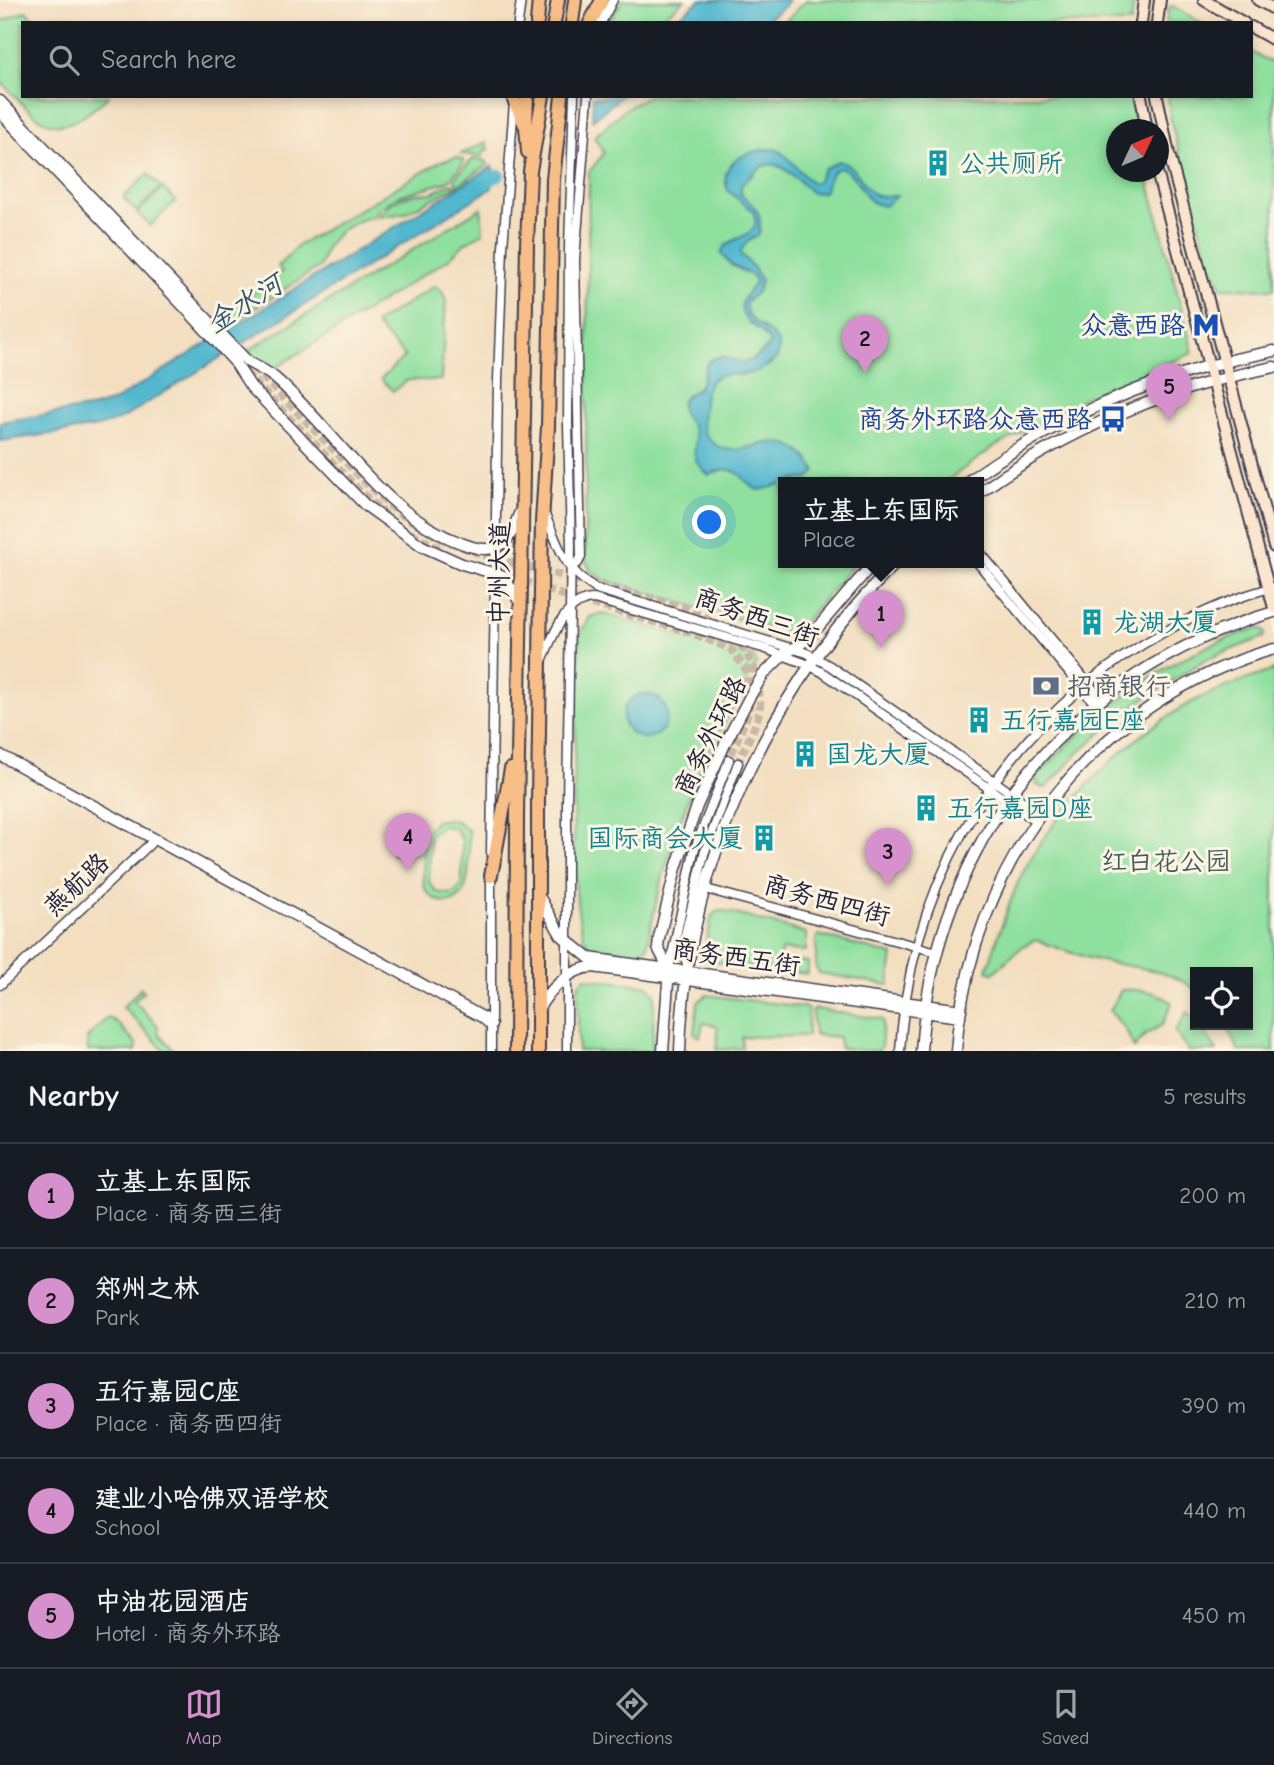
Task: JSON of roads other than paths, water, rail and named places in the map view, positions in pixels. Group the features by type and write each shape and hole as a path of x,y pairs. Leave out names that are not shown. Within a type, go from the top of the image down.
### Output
{"highway":[{"path":"537,21 540,0"},
{"path":"554,21 558,0"},
{"path":"572,21 575,0"},
{"path":"591,21 602,0"},
{"path":"514,98 526,127"},
{"path":"527,98 526,127 530,171"},
{"name":"中州大道","path":"516,1051 518,717 530,171 543,98"},
{"name":"中州大道","path":"538,1051 540,667 553,179 567,98"},
{"path":"491,876 507,795 518,717"}],"main road":[{"path":"1141,21 1144,0"},
{"path":"1157,21 1160,0"},
{"path":"1204,0 1241,21"},
{"path":"1258,0 1274,9"},
{"path":"1253,28 1274,40"},
{"path":"1141,98 1145,119"},
{"path":"1157,98 1169,154 1274,547"},
{"path":"1160,182 1271,588 1274,610"}],"street":[{"path":"518,21 521,0"},
{"path":"602,21 613,0"},
{"path":"491,1051 493,572 503,247 514,98"},
{"path":"567,98 571,148 567,1051"},
{"path":"570,568 578,563 581,557 575,260 589,98"},
{"path":"0,101 238,359 251,387 365,505 422,546 462,564 503,576 521,604"},
{"path":"0,113 190,313 211,330"},
{"path":"974,477 1029,440 1080,413 1164,378 1224,361 1274,351"},
{"path":"238,359 276,378 388,495 433,531 471,547 494,548 510,535 523,506"},
{"path":"984,490 1038,454 1079,432 1170,394 1274,367"},
{"name":"商务西三街","path":"543,511 562,557 570,568 596,589 793,648 1038,818"},
{"path":"984,557 1098,702"},
{"name":"商务外环路","path":"663,1051 668,973 658,948 659,938 689,828 722,751 763,675 782,655 808,639 869,568"},
{"name":"商务外环路","path":"680,1051 687,976 706,889 725,829 748,774 779,714 814,662 851,611 891,568"},
{"path":"983,568 1085,686"},
{"path":"900,1051 904,1006 930,903 965,825 1029,738 1085,686 1124,656 1190,618 1227,601 1271,588"},
{"name":"商务西三街","path":"570,610 583,599 594,599 814,662"},
{"path":"540,667 555,632 570,610"},
{"path":"921,1051 925,1009 937,952 950,910 983,836 1039,759 1098,702 1136,674 1180,648 1221,629 1274,610"},
{"path":"956,1051 960,1013 974,950 989,907 1014,853 1060,788 1081,765 1136,717 1196,679 1274,649"},
{"path":"0,755 482,1017 491,1025"},
{"path":"0,762 480,1022 491,1025"},
{"path":"668,973 694,851 733,762 698,879 683,944 687,976"},
{"name":"燕航路","path":"0,985 150,844"},
{"name":"商务西四街","path":"706,889 937,952"},
{"name":"商务西五街","path":"537,893 555,926 567,941 589,958 687,976 960,1013"},
{"name":"商务西五街","path":"537,1011 551,990 578,970 593,967 668,973"}],"water":[{"path":"700,0 788,0 785,6 764,21 674,21"},
{"path":"593,98 620,98 592,120"},
{"path":"775,149 781,152 812,182 817,182 824,169 839,161 852,168 875,195 897,196 884,206 874,203 847,170 841,168 830,176 824,192 812,193 784,168 776,165 761,167 741,186 741,194 757,211 760,220 759,234 745,244 740,253 754,268 761,281 757,292 746,302 746,311 772,335 779,348 776,359 753,373 723,375 715,377 709,383 705,394 702,427 712,442 730,450 769,443 789,445 797,449 816,471 810,477 778,477 778,486 760,490 751,486 736,472 720,471 709,475 702,468 694,454 694,431 683,413 681,403 698,388 706,365 712,359 725,357 743,362 751,360 770,344 748,321 742,310 743,300 755,283 753,276 731,265 721,253 728,244 753,229 756,223 753,211 728,191 727,171 738,158"},
{"path":"493,166 492,188 123,418 98,427 0,441 0,422 94,407 114,401"},
{"path":"645,694 661,700 667,716 661,732 645,738 629,732 623,716 629,700"}],"waterway":[{"name":"金水河","path":"480,186 499,175"}],"tunnel":[{"path":"254,368 396,511 441,539 486,556 688,608 714,622 744,650 756,676 760,696 757,719 738,763"},
{"path":"246,373 389,518"},
{"path":"411,533 440,549"},
{"path":"501,573 568,597 689,632 731,649 747,671 750,701 749,711 729,760"}],"place":[{"name":"公共厕所","path":"938,163"},
{"name":"众意西路","path":"1206,325"},
{"name":"郑州之林","path":"865,373"},
{"name":"商务外环路众意西路","path":"1113,419"},
{"name":"中油花园酒店","path":"1169,421"},
{"name":"龙湖大厦","path":"1092,622"},
{"name":"立基上东国际","path":"881,648"},
{"name":"招商银行","path":"1046,686"},
{"name":"五行嘉园E座","path":"979,720"},
{"name":"国龙大厦","path":"805,754"},
{"name":"五行嘉园D座","path":"926,808"},
{"name":"国际商会大厦","path":"764,838"},
{"name":"建业小哈佛双语学校","path":"408,871"},
{"name":"五行嘉园C座","path":"888,886"}],"park label":[{"name":"红白花公园","path":"1166,861"}]}
